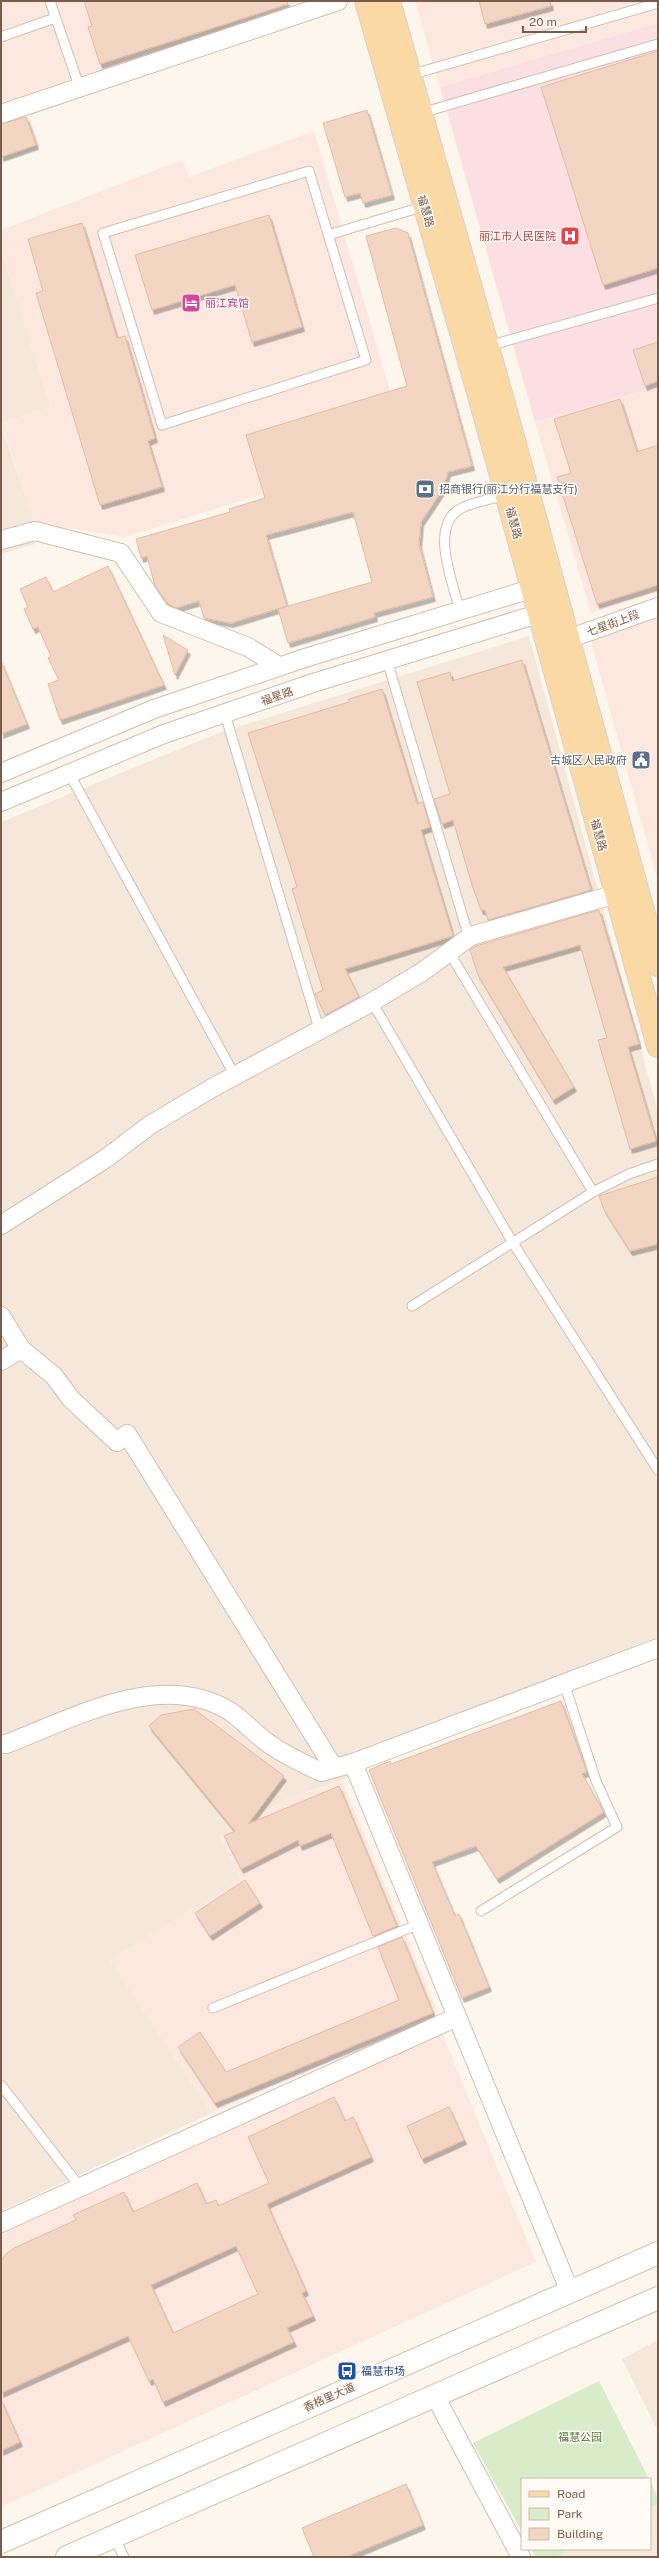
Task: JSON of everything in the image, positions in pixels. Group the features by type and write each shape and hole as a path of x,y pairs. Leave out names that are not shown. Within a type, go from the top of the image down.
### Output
{"main road":[{"name":"福慧路","path":"366,1 506,495 658,1046"},
{"name":"福慧路","path":"389,1 487,346 658,966"},
{"name":"香格里大道","path":"1,2542 658,2253"},
{"path":"67,2557 658,2298"}],"street":[{"path":"1,114 79,86 329,2"},
{"path":"1,540 35,531 121,553 161,613 248,647 280,666"},
{"path":"1,773 154,710 280,666 552,582"},
{"name":"七星街上段","path":"568,639 658,606"},
{"name":"福星路","path":"1,802 164,734 387,660 560,608"},
{"path":"1,1225 105,1159 150,1126 235,1076 320,1032 372,1002 422,972 469,938 616,894"},
{"path":"1,1316 21,1350 54,1376 72,1399 117,1442 127,1434 334,1768"},
{"path":"1,1361 21,1350"},
{"path":"1,1744 6,1744 122,1700 159,1695 177,1696 214,1704 231,1712 268,1744 321,1772 353,1763 658,1648"},
{"path":"353,1763 570,2292"},
{"path":"1,2223 457,2016"},
{"path":"434,2396 521,2557"}],"lane":[{"path":"50,1 79,86"},
{"path":"410,75 658,3"},
{"path":"1,37 55,18"},
{"path":"421,113 658,44"},
{"path":"309,171 328,235 366,360 162,425 103,233 309,171"},
{"path":"328,235 425,206"},
{"path":"487,346 658,298"},
{"path":"460,611 444,550 447,526 457,512 464,507 506,495"},
{"path":"387,660 469,938"},
{"path":"224,714 320,1032"},
{"path":"70,773 235,1076"},
{"path":"449,952 593,1192"},
{"path":"372,1002 513,1243 658,1470"},
{"path":"412,1306 593,1192 629,1174 658,1164"},
{"path":"481,1911 617,1827 596,1781 564,1683"},
{"path":"213,2008 419,1924"},
{"path":"1,2085 80,2187"},
{"path":"114,2537 124,2557"}],"shaded area":[{"path":"1,1 303,1 1,105"},
{"path":"415,1 658,1 658,23 440,87"},
{"name":"丽江市人民医院","path":"658,23 658,386 535,422 440,87"},
{"path":"27,112 40,147 1,162 1,121"},
{"name":"丽江宾馆","path":"314,131 407,449 125,537 35,523 1,423 51,407 1,250 1,230 182,160 189,177"},
{"path":"1,250 51,407 1,423"},
{"path":"658,386 658,592 591,613 535,422"},
{"path":"1,425 35,523 35,544 1,554"},
{"name":"古城区人民政府","path":"658,616 658,881 590,639"},
{"path":"529,636 658,1112 658,1637 345,1759 351,1777 285,1800 220,1836 242,1879 110,1960 212,2113 1,2211 1,822 221,732"},
{"path":"342,1781 438,2013 212,2113 110,1960 242,1879 220,1836 285,1800"},
{"path":"442,2033 536,2262 1,2507 1,2232"},
{"path":"658,2340 658,2431 622,2359"},
{"path":"658,2504 658,2557 556,2557 569,2550 651,2550 651,2508"}],"green space":[{"name":"福慧公园","path":"599,2381 648,2478 521,2478 521,2530 473,2443"},
{"path":"651,2483 658,2497 658,2504 651,2508"},
{"path":"532,2550 569,2550 556,2557 536,2557"}],"building":[{"path":"84,1 287,1 288,4 100,64 88,27 92,26"},
{"path":"479,1 550,1 551,6 485,24"},
{"path":"658,51 658,268 603,285 541,87"},
{"path":"367,110 392,195 363,203 360,193 345,197 323,123"},
{"path":"26,117 36,145 1,157 1,124"},
{"path":"269,215 302,327 252,342 235,285 152,310 135,255"},
{"path":"82,223 117,338 125,336 155,438 148,441 162,487 100,505 36,293 43,291 28,239"},
{"path":"396,228 408,233 472,466 448,472 443,489 421,522 419,544 433,597 374,613 375,617 288,643 278,609 372,582 353,512 266,535 287,606 231,623 204,618 199,601 176,608 168,604 155,586 147,556 141,558 136,539 230,512 229,509 265,498 246,435 407,386 366,236"},
{"path":"658,342 658,381 645,386 633,350"},
{"path":"620,399 637,452 658,445 658,585 597,604 557,477 571,473 554,419"},
{"path":"108,566 164,685 60,720 48,684 59,680 48,658 51,656 38,627 33,629 24,609 28,607 20,589 46,577 53,592"},
{"path":"163,635 188,650 175,675"},
{"path":"522,660 591,890 488,920 485,910 481,910 472,885 453,820 442,824 434,799 450,794 417,682 450,672 452,681"},
{"path":"1,661 27,724 1,734"},
{"path":"382,689 417,804 423,802 430,827 421,830 453,936 345,969 359,997 325,1015 315,994 323,990 292,889 297,887 248,733 349,702 349,699"},
{"path":"599,910 639,1044 628,1047 656,1141 630,1149 598,1040 607,1038 580,945 503,967 574,1087 553,1100 478,975 470,950 476,946"},
{"path":"658,1177 658,1244 630,1251 604,1210 599,1196"},
{"path":"561,1701 587,1772 582,1774 604,1812 497,1879 476,1846 432,1862 455,1916 459,1914 489,1987 462,1998 369,1770 390,1761 391,1764"},
{"path":"194,1709 284,1776 248,1824 339,1786 397,1926 373,1936 331,1833 300,1846 298,1840 241,1869 224,1836 235,1831 149,1726 161,1715"},
{"path":"245,1880 260,1903 210,1936 195,1913"},
{"path":"402,1937 433,2013 215,2103 178,2047 200,2032 226,2072 399,2000 378,1947"},
{"path":"334,2097 345,2121 353,2117 371,2157 267,2204 306,2291 302,2293 313,2316 287,2328 294,2342 163,2402 153,2379 149,2381 128,2336 1,2393 1,2260 6,2254 14,2248 76,2220 73,2215 124,2192 133,2212 197,2183 206,2204 216,2200 218,2206 269,2183 248,2137","holes":["236,2246 258,2294 173,2333 151,2285"]},
{"path":"449,2107 464,2140 422,2159 407,2126"},
{"path":"1,2400 20,2442 1,2451"},
{"path":"406,2484 423,2525 346,2557 314,2557 302,2528"}],"place":[{"name":"丽江市人民医院","path":"570,236"},
{"name":"丽江宾馆","path":"191,303"},
{"name":"招商银行(丽江分行福慧支行)","path":"425,489"},
{"name":"古城区人民政府","path":"641,760"},
{"name":"福慧市场","path":"347,2371"}]}
